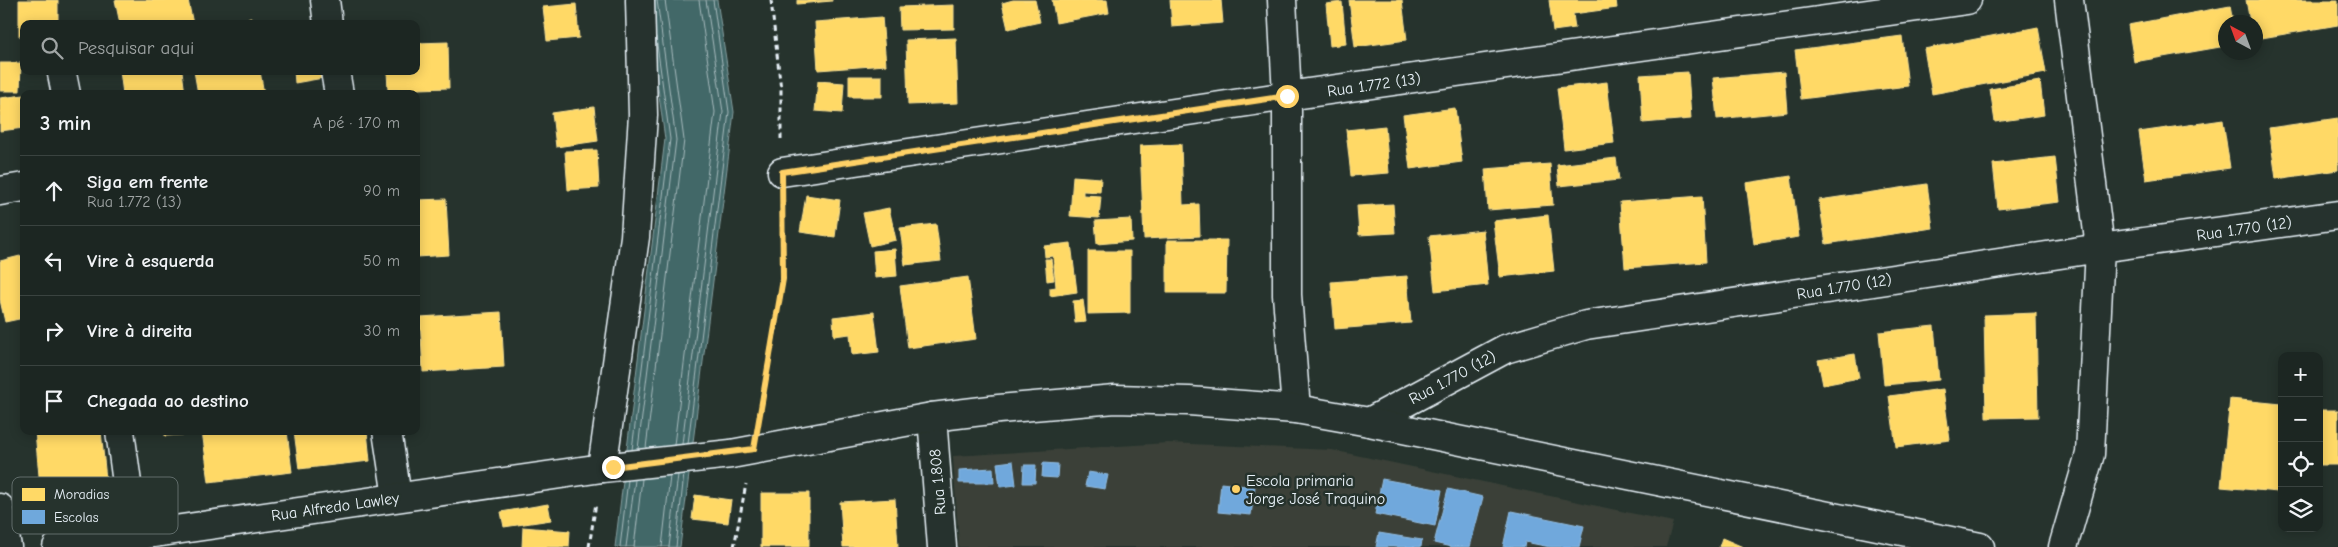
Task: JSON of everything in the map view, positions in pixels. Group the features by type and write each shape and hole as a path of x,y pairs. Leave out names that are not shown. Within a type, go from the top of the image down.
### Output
{"street":[{"path":"325,0 328,20"},
{"path":"608,468 635,237 643,115 640,0"},
{"path":"1282,0 1287,96 1288,295 1296,409"},
{"name":"Rua 1.772 (13)","path":"782,172 1287,96 1967,0"},
{"path":"2063,547 2090,454 2100,248 2069,0"},
{"path":"336,75 337,90"},
{"path":"0,191 20,188"},
{"name":"Rua 1.770 (12)","path":"1369,422 1505,349 1586,325 2100,248 2338,215"},
{"name":"Rua Alfredo Lawley","path":"178,528 742,451 932,417 1115,399 1189,401 1296,409 1369,422 1980,547"},
{"name":"Rua 1.808","path":"932,417 942,547"},
{"path":"121,435 126,477"},
{"path":"388,435 397,497"},
{"path":"0,508 7,547"},
{"name":"Rua Alfredo Lawley","path":"58,547 134,534"}],"path":[{"path":"734,547 742,451 783,279 781,90 772,0"},
{"path":"589,547 608,468"}],"shaded area":[{"name":"Escola primaria Jorge José Traquino","path":"1168,443 1332,450 1673,522 1666,547 959,547 953,456"}],"water":[{"path":"646,0 717,0 734,112 680,547 615,547 665,139"}],"building: Moradias":[{"path":"19,0 58,0 58,20 20,20 19,36"},
{"path":"115,0 188,0 192,20 119,20"},
{"path":"797,0 832,0 832,1 797,4"},
{"path":"1013,0 1035,0 1040,22 1008,29 1002,3"},
{"path":"1052,0 1107,0 1109,13 1056,23"},
{"path":"1170,0 1221,0 1223,23 1172,27"},
{"path":"1349,0 1402,0 1407,40 1355,47"},
{"path":"1549,0 1616,0 1617,8 1573,14 1575,28 1553,31"},
{"path":"2246,0 2338,0 2338,25 2263,38 2263,15 2249,15"},
{"path":"1342,2 1346,44 1330,46 1326,4"},
{"path":"576,4 579,38 547,41 543,7"},
{"path":"954,5 954,29 900,30 899,7"},
{"path":"2230,6 2232,15 2218,15 2218,47 2134,62 2128,25"},
{"path":"882,17 886,65 818,70 815,22"},
{"path":"2038,27 2046,73 1932,94 1924,49"},
{"path":"1902,36 1908,86 1801,99 1795,50"},
{"path":"956,38 958,103 908,105 906,40"},
{"path":"448,42 449,88 388,90 387,75 420,75 420,43"},
{"path":"0,63 20,63 20,91 0,91"},
{"path":"1688,72 1691,119 1643,123 1640,75"},
{"path":"1784,72 1787,112 1717,119 1713,78"},
{"path":"121,75 183,75 184,90 122,90"},
{"path":"195,75 261,75 263,90 197,90"},
{"path":"294,75 329,75 329,77 295,83"},
{"path":"849,76 882,76 882,97 849,97"},
{"path":"818,81 844,83 842,113 815,111"},
{"path":"2040,81 2044,115 1995,122 1990,89"},
{"path":"1607,82 1614,143 1564,149 1557,88"},
{"path":"20,96 20,128 0,131 0,98"},
{"path":"594,107 598,141 556,147 552,113"},
{"path":"1455,108 1462,162 1410,169 1403,115"},
{"path":"2338,118 2338,170 2276,179 2269,128"},
{"path":"2223,120 2230,168 2146,180 2139,132"},
{"path":"1385,126 1389,173 1351,176 1346,130"},
{"path":"1181,144 1183,205 1199,204 1200,236 1144,239 1140,146"},
{"path":"597,150 599,188 568,190 565,151"},
{"path":"2055,157 2060,202 1998,209 1993,164"},
{"path":"1616,158 1619,180 1559,186 1557,165"},
{"path":"1550,164 1553,205 1488,210 1485,169"},
{"path":"1073,176 1101,178 1100,192 1083,191 1083,195 1101,196 1099,218 1070,216"},
{"path":"1791,176 1799,237 1754,244 1746,183"},
{"path":"1927,184 1933,228 1826,244 1819,200"},
{"path":"806,195 840,200 835,237 800,232"},
{"path":"1702,196 1706,262 1625,268 1620,202"},
{"path":"446,199 449,255 420,257 420,200"},
{"path":"1393,204 1395,233 1359,235 1357,206"},
{"path":"889,208 896,240 870,246 863,213"},
{"path":"1548,215 1554,271 1500,277 1493,221"},
{"path":"1131,219 1132,241 1097,244 1095,221"},
{"path":"936,224 941,261 905,265 900,228"},
{"path":"1483,230 1488,285 1435,291 1429,236"},
{"path":"1167,240 1227,240 1226,293 1167,293"},
{"path":"1071,243 1077,292 1050,296 1050,288 1056,287 1053,256 1045,257 1044,246"},
{"path":"895,249 897,276 875,278 873,251"},
{"path":"1088,251 1130,251 1130,313 1088,314"},
{"path":"20,256 20,319 5,322 0,300 0,261"},
{"path":"1045,259 1051,259 1054,280 1047,281"},
{"path":"1407,276 1411,323 1335,329 1331,282"},
{"path":"968,277 976,339 908,348 900,286"},
{"path":"1083,300 1086,322 1075,323 1073,301"},
{"path":"501,312 504,367 423,372 420,317"},
{"path":"874,312 879,352 852,355 850,334 834,336 833,317"},
{"path":"2036,313 2038,417 1986,418 1984,315"},
{"path":"1934,326 1939,380 1884,385 1879,332"},
{"path":"1855,354 1859,378 1823,385 1818,360"},
{"path":"1943,389 1950,440 1896,447 1889,396"},
{"path":"2230,399 2278,404 2278,492 2221,487"},
{"path":"2323,410 2338,410 2338,465 2323,465"},
{"path":"35,435 101,435 106,477 39,477"},
{"path":"203,435 287,435 292,472 209,482"},
{"path":"295,435 367,435 370,461 299,469"},
{"path":"761,493 809,493 809,547 761,547"},
{"path":"695,495 731,500 728,523 692,519"},
{"path":"895,499 898,547 843,547 840,502"},
{"path":"548,504 551,520 504,527 501,512"},
{"path":"523,527 570,531 569,547 522,547"},
{"path":"1722,538 1743,547 1719,547"}],"building: Escolas":[{"path":"1013,461 1016,485 1000,487 997,463"},
{"path":"1043,463 1058,464 1057,478 1042,477"},
{"path":"1024,465 1036,465 1035,483 1023,483"},
{"path":"993,468 994,483 959,483 959,470"},
{"path":"1088,472 1108,475 1105,489 1085,486"},
{"path":"1382,479 1442,490 1435,526 1375,514"},
{"path":"1221,483 1255,487 1251,515 1218,512"},
{"path":"1448,489 1483,497 1470,547 1451,547 1434,543"},
{"path":"1511,511 1584,526 1579,547 1550,547 1525,542 1524,547 1503,547"},
{"path":"1379,533 1422,540 1421,547 1376,547"}],"place":[{"name":"Escola primaria Jorge José Traquino","path":"1236,489"}],"route":[{"path":"613,467 731,454 754,449 783,279 782,172 1287,96"}]}
